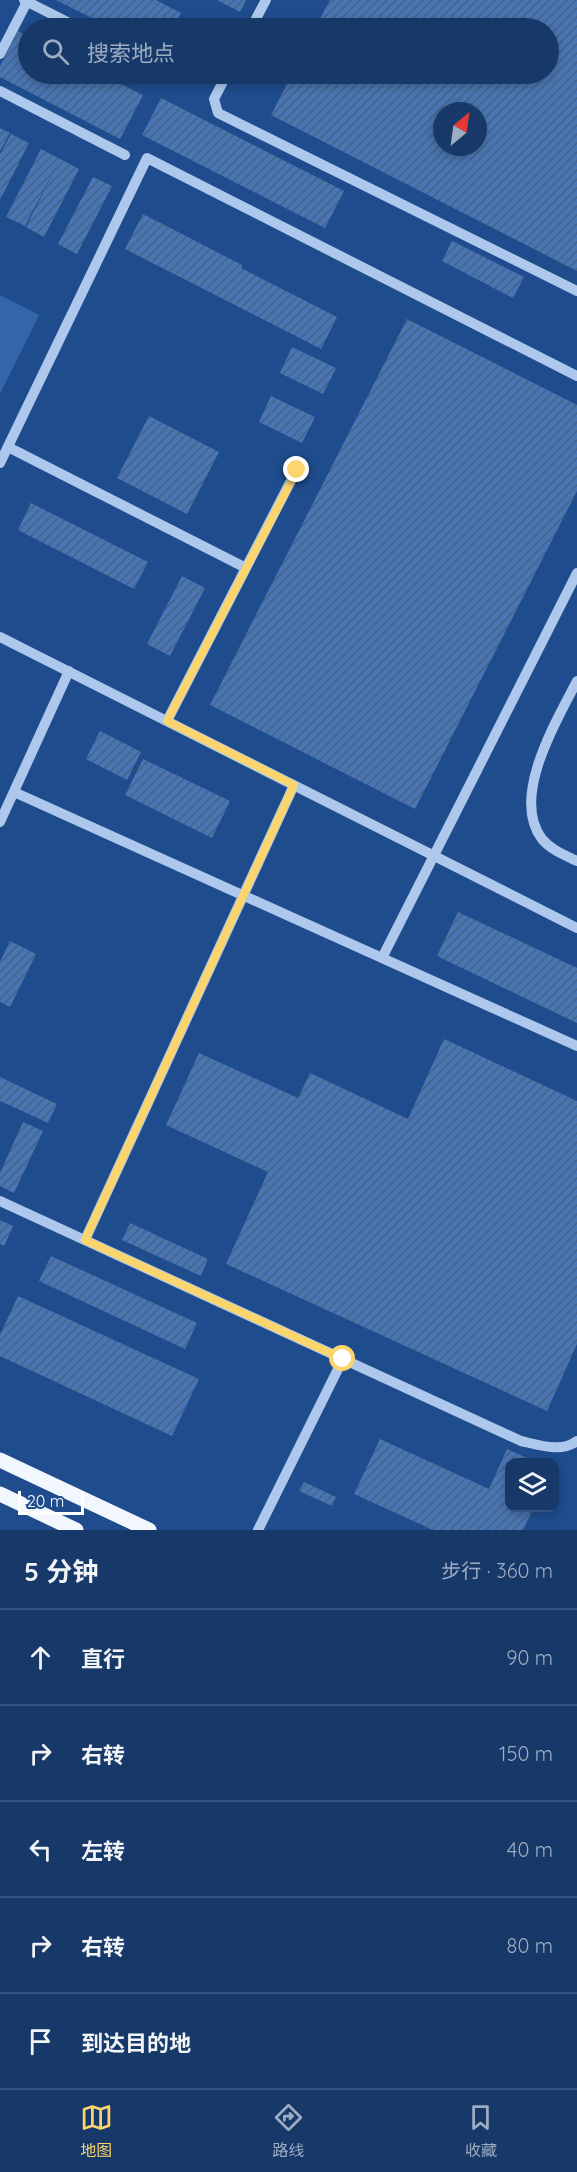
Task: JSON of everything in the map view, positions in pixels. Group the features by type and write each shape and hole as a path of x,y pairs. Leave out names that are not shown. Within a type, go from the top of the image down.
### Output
{"main road":[{"path":"0,1460 149,1530"},
{"path":"0,1494 76,1530"}],"lane":[{"path":"256,18 266,0"},
{"path":"0,54 26,1 59,18"},
{"path":"222,84 214,99 218,113 577,291"},
{"path":"0,91 125,155"},
{"path":"0,463 147,158 577,376"},
{"path":"8,447 246,568"},
{"path":"167,721 297,470"},
{"path":"382,958 577,573"},
{"path":"0,637 577,928"},
{"path":"0,822 69,671"},
{"path":"577,681 550,734 540,761 531,796 531,813 542,838 552,849 577,861"},
{"path":"85,1240 294,785"},
{"path":"14,792 577,1046"},
{"path":"0,1201 521,1441 543,1447 570,1447 577,1441"},
{"path":"258,1530 343,1359"}],"shaded area":[{"path":"0,295 39,315 0,394"}],"building":[{"path":"56,0 156,0 181,13 178,18 92,18"},
{"path":"217,0 246,0 240,12"},
{"path":"330,0 577,0 577,271 271,115 287,84 559,84 559,18 320,18"},
{"path":"18,31 18,84 121,84 143,95 120,139 0,77 0,66"},
{"path":"161,98 344,191 325,228 142,135"},
{"path":"0,128 10,133 0,151"},
{"path":"11,134 29,143 0,200 0,154"},
{"path":"41,149 60,159 25,226 6,217"},
{"path":"60,159 79,169 44,237 26,227"},
{"path":"93,177 112,186 77,254 58,244"},
{"path":"143,214 337,317 321,349 125,249"},
{"path":"452,241 524,277 513,298 442,261"},
{"path":"407,319 577,405 577,491 415,809 210,705"},
{"path":"292,347 336,368 323,394 280,373"},
{"path":"271,396 315,417 302,443 259,422"},
{"path":"149,416 219,452 187,514 117,478"},
{"path":"31,503 148,562 134,589 18,530"},
{"path":"182,576 205,588 170,656 147,644"},
{"path":"100,731 141,752 127,780 86,759"},
{"path":"143,759 230,801 212,838 125,795"},
{"path":"458,912 577,968 577,1023 437,956"},
{"path":"10,941 36,954 10,1007 0,1002 0,962"},
{"path":"444,1039 577,1101 577,1344 547,1411 226,1264 268,1172 166,1125 199,1053 298,1098 310,1073 408,1119"},
{"path":"0,1077 57,1104 48,1123 0,1101"},
{"path":"23,1122 43,1131 14,1193 0,1186 0,1173"},
{"path":"0,1220 13,1226 4,1246 0,1244"},
{"path":"130,1223 208,1259 201,1276 122,1240"},
{"path":"51,1256 197,1323 185,1349 39,1281"},
{"path":"18,1296 199,1379 172,1436 0,1356 0,1335"},
{"path":"380,1439 489,1489 507,1449 527,1458 505,1458 505,1512 532,1512 523,1530 433,1530 354,1494"},
{"path":"304,1482 336,1497 332,1506 299,1491"}],"route":[{"path":"297,470 167,721 294,785 85,1240 343,1359"}]}
